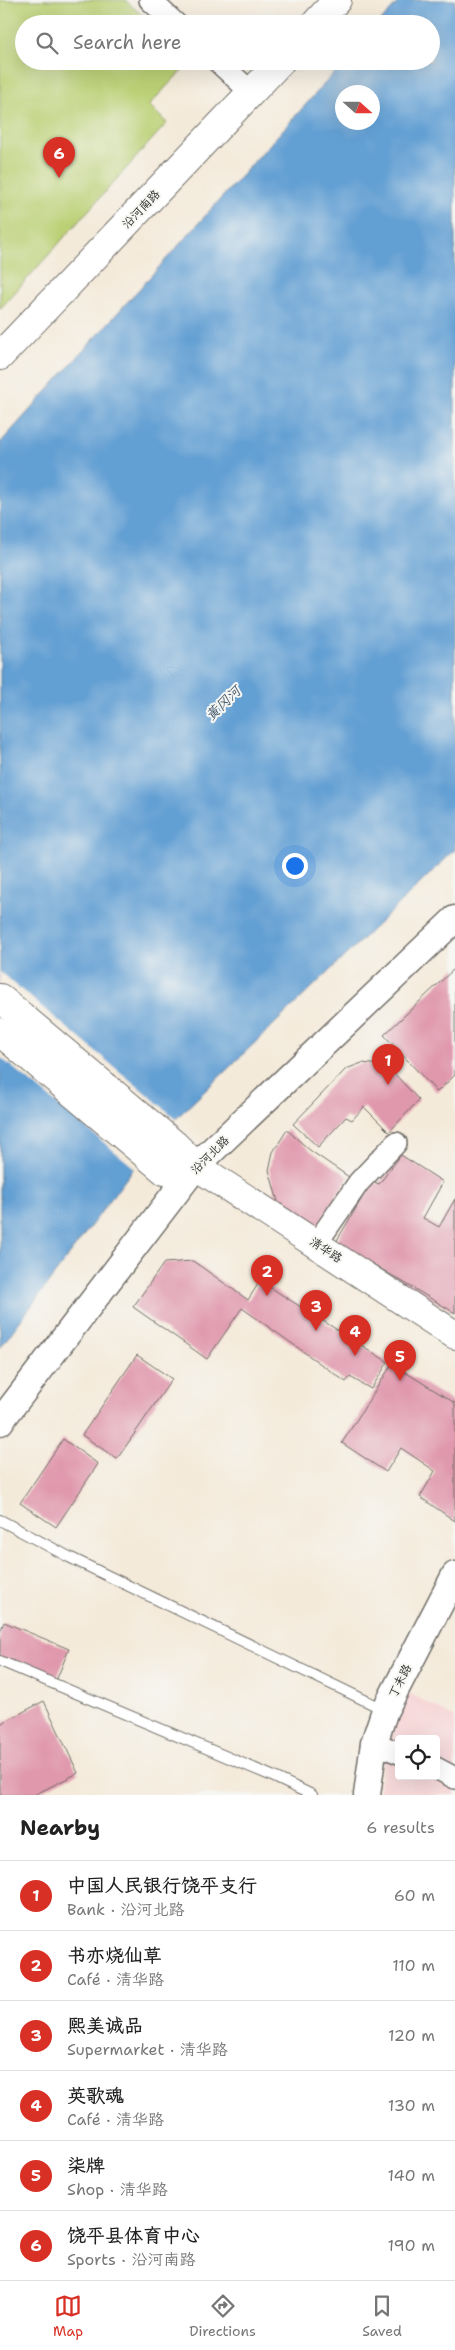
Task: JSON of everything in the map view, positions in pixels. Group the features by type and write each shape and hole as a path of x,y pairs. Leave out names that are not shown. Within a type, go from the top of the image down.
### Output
{"main road":[{"path":"324,15 337,0"},
{"name":"沿河南路","path":"0,356 273,70"},
{"path":"0,998 167,1155"},
{"path":"0,1032 167,1155"},
{"name":"清华路","path":"167,1155 196,1166 455,1335"}],"street":[{"path":"150,0 166,15"},
{"path":"227,70 252,94"},
{"name":"沿河北路","path":"0,1422 196,1166 455,919"},
{"path":"316,1244 359,1182 396,1143"},
{"name":"丁未路","path":"367,1795 374,1743 385,1710 455,1575"},
{"path":"374,1743 395,1751"},
{"path":"440,1770 455,1778"}],"lane":[{"path":"0,1520 69,1558 385,1710"},
{"path":"0,1661 272,1776 312,1795"}],"shaded area":[{"path":"407,1692 455,1718 455,1795 378,1795 386,1739"}],"green space":[{"path":"0,0 125,0 142,15 15,15 15,70 182,70 149,105 167,123 0,309"}],"water":[{"name":"黄冈河","path":"400,0 455,0 455,850 157,1137 0,1348 0,443 337,70 440,70 440,15 386,15"}],"pier":[{"path":"0,972 178,1120 159,1139 136,1169 0,1057"}],"building":[{"path":"455,968 455,1075 437,1092 384,1035"},
{"path":"362,1063 381,1065 392,1071 419,1100 389,1132 364,1107 352,1120 346,1117 318,1147 293,1124 346,1069"},
{"path":"287,1130 311,1151 349,1177 316,1228 278,1202 269,1170 273,1152"},
{"path":"401,1155 443,1182 423,1218 439,1227 455,1199 455,1313 336,1242 372,1181 379,1184"},
{"path":"193,1261 248,1300 260,1281 388,1362 371,1389 350,1377 346,1382 242,1308 207,1359 133,1307 164,1263"},
{"path":"137,1355 172,1379 117,1459 82,1435"},
{"path":"392,1364 455,1403 455,1521 420,1497 435,1471 401,1448 386,1472 342,1443"},
{"path":"63,1439 98,1464 56,1527 20,1503"},
{"path":"4,1622 69,1649 56,1681 0,1658 0,1632"},
{"path":"44,1701 78,1773 34,1795 0,1795 0,1724"}],"place":[{"name":"饶平县体育中心","path":"59,178"},
{"name":"中国人民银行饶平支行","path":"388,1085"},
{"name":"书亦烧仙草","path":"267,1296"},
{"name":"熙美诚品","path":"316,1331"},
{"name":"英歌魂","path":"355,1356"},
{"name":"柒牌","path":"400,1381"}]}
